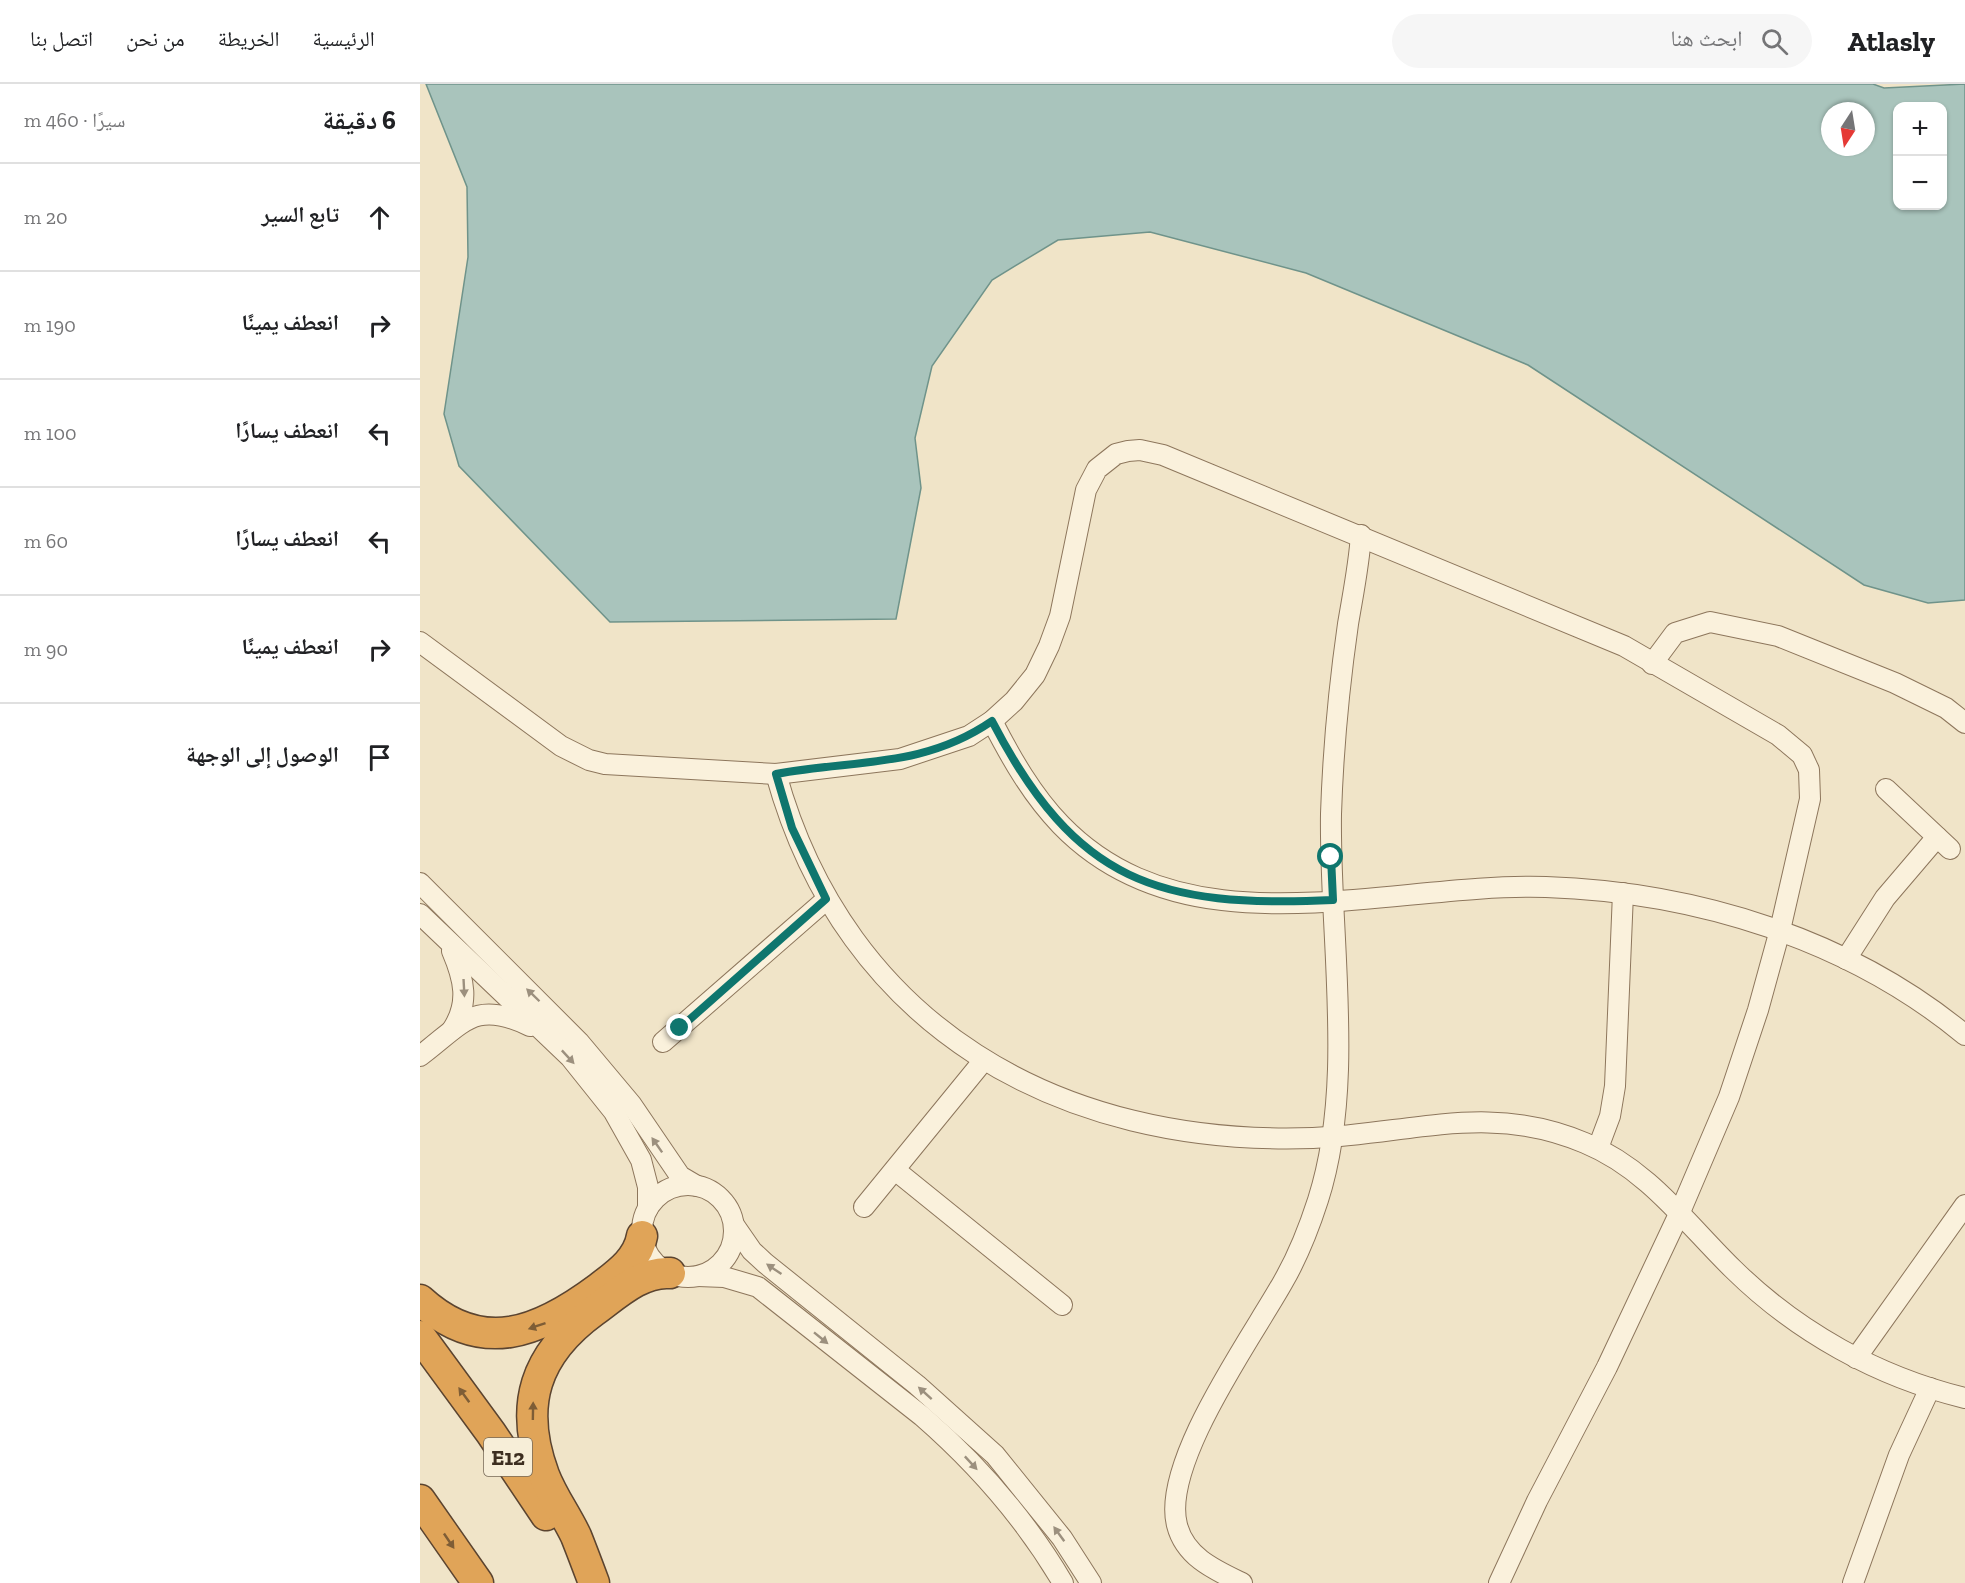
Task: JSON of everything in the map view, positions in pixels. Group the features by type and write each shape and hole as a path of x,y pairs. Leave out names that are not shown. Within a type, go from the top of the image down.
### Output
{"highway":[{"path":"420,1300 456,1324 482,1332 506,1333 533,1328 555,1319 608,1282 637,1254 645,1222"},
{"path":"594,1583 575,1535 544,1475 531,1412 538,1373 562,1337 586,1317 642,1279 654,1273 684,1274"},
{"name":"E12","path":"420,1336 491,1433 589,1583"},
{"path":"420,1500 478,1583"}],"street":[{"path":"420,642 561,746 590,760 620,766 776,774 900,759 956,742 992,721 1025,688 1050,646 1060,616 1086,490 1097,469 1116,454 1140,450 1163,455 1579,625 1624,646 1778,735 1806,762 1810,777 1810,799 1780,930 1741,1065 1680,1212 1607,1367 1533,1508 1499,1583"},
{"path":"1242,1583 1205,1563 1185,1543 1176,1517 1178,1492 1187,1461 1216,1393 1271,1304 1298,1252 1318,1200 1331,1137 1337,1033 1331,813 1336,729 1361,535"},
{"path":"1652,664 1675,633 1710,622 1779,636 1895,683 1946,708 1965,723"},
{"path":"992,721 1025,778 1062,825 1091,851 1140,880 1174,892 1210,899 1283,903 1462,888 1517,886 1623,893 1712,911 1780,930 1846,959 1913,998 1965,1035"},
{"path":"776,774 792,828 826,899 866,955 904,997 940,1029 984,1060 1061,1100 1125,1119 1215,1135 1254,1138 1331,1137 1486,1121 1538,1128 1598,1148 1648,1182 1680,1212 1715,1251 1772,1305 1856,1358 1930,1388 1965,1398"},
{"path":"1846,959 1885,898 1944,843 1886,789"},
{"path":"420,883 579,1042 631,1104 680,1176 722,1200 734,1226 752,1251 917,1385 995,1455 1056,1530 1091,1583"},
{"path":"1598,1148 1610,1116 1615,1086 1623,893"},
{"path":"663,1042 826,899"},
{"path":"420,914 570,1057 614,1112 636,1148 648,1187 645,1222 648,1254 684,1274 739,1280 758,1287 922,1416 945,1436 1000,1495 1063,1583"},
{"path":"448,941 463,975 465,993 462,1015 449,1034"},
{"path":"420,1056 470,1017 490,1013 509,1017 544,1033"},
{"path":"864,1207 984,1060"},
{"path":"895,1170 1062,1305"},
{"path":"645,1222 669,1189 697,1185"},
{"path":"1856,1358 1965,1205"},
{"path":"684,1274 723,1261 732,1245 734,1226"},
{"path":"1853,1583 1890,1477 1930,1388"}],"water":[{"path":"426,84 1873,84 1884,88 1965,84 1965,600 1928,603 1864,585 1528,365 1306,273 1150,232 1058,240 992,280 932,366 915,438 921,488 896,619 610,622 459,466 444,414 468,257 467,187"}],"route":[{"path":"680,1028 826,899 792,828 776,774 900,759 956,742 992,721 1025,778 1062,825 1091,851 1140,880 1174,892 1210,899 1283,903 1333,900 1331,857"}]}
